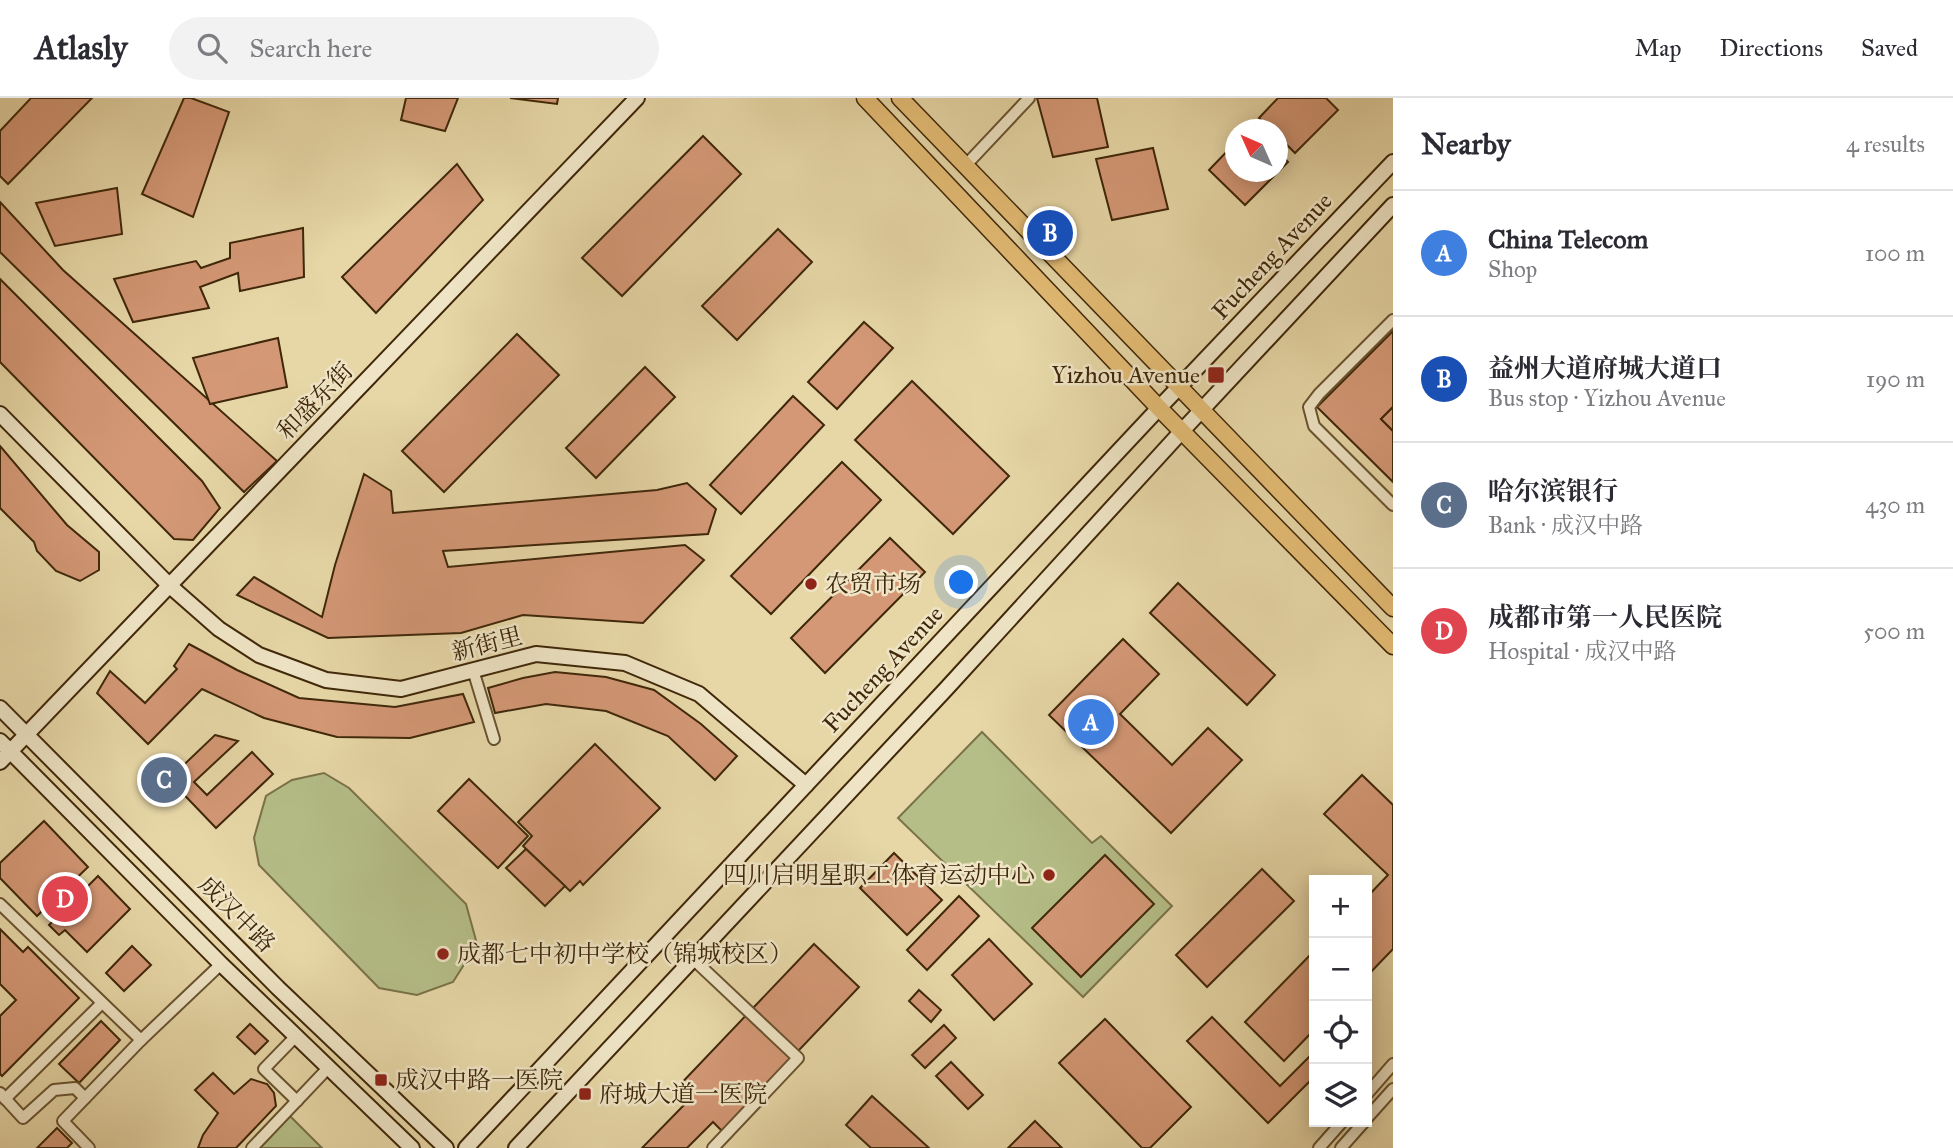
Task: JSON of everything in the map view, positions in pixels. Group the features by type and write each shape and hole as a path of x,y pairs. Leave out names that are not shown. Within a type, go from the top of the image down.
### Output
{"main road":[{"name":"和盛东街","path":"3,752 27,736 637,98"},
{"path":"865,98 1159,408 1393,646"},
{"path":"900,98 1392,605"},
{"name":"Fucheng Avenue","path":"466,1148 1393,162"},
{"path":"516,1148 946,689 1393,205"},
{"name":"新街里","path":"0,414 170,586 219,629 259,655 326,680 401,688 536,654 625,663 699,694 806,785"},
{"name":"成汉中路","path":"0,708 268,979 446,1148"},
{"name":"成汉中路","path":"3,752 412,1148"}],"street":[{"path":"966,165 1028,98"},
{"path":"1393,320 1309,407 1314,426 1393,505"},
{"path":"473,670 494,739"},
{"path":"0,904 141,1040"},
{"path":"693,959 798,1058 713,1148"},
{"path":"89,1148 63,1121 141,1040 220,964"},
{"path":"85,1098 75,1088 54,1090 23,1118 3,1096 102,1003"},
{"path":"296,1036 264,1069 297,1101"},
{"path":"1372,1088 1393,1064"},
{"path":"252,1148 329,1067"},
{"path":"1372,1112 1393,1089"},
{"path":"1319,1148 1338,1127"},
{"path":"1341,1148 1359,1127"}],"green space":[{"name":"四川启明星职工体育运动中心","path":"982,732 1092,843 1101,836 1172,906 1083,997 898,818"},
{"path":"324,773 349,788 466,904 477,944 453,982 417,995 379,988 259,865 254,838 266,796 292,780"},
{"path":"290,1116 322,1148 258,1148"}],"building":[{"path":"31,98 92,98 8,184 0,176 0,131"},
{"path":"184,98 229,112 193,217 142,194"},
{"path":"406,98 458,98 445,131 401,120"},
{"path":"510,98 558,98 557,104"},
{"path":"1037,98 1097,98 1108,147 1053,157"},
{"path":"1278,98 1326,98 1338,110 1295,153 1288,146 1288,119 1259,118"},
{"path":"703,136 741,174 622,296 582,258"},
{"path":"1153,148 1168,209 1112,220 1096,159"},
{"path":"1225,153 1225,182 1268,182 1245,205 1209,170"},
{"path":"457,164 483,200 376,313 342,277"},
{"path":"117,188 122,234 55,246 36,203"},
{"path":"0,202 63,270 277,461 244,492 0,252"},
{"path":"303,228 304,277 240,291 238,273 200,287 209,308 133,322 114,279 196,261 201,268 230,258 230,243"},
{"path":"778,229 812,262 737,340 702,306"},
{"path":"0,279 202,481 220,508 193,540 174,539 0,362"},
{"path":"864,322 893,348 837,409 808,382"},
{"path":"1393,331 1393,407 1381,419 1393,431 1393,482 1317,407"},
{"path":"517,334 559,375 444,492 402,451"},
{"path":"278,338 287,387 210,404 193,358"},
{"path":"645,367 675,397 596,478 566,448"},
{"path":"912,381 1009,476 953,534 855,440"},
{"path":"793,396 824,425 741,514 710,485"},
{"path":"1393,407 1393,431 1381,419"},
{"path":"0,446 67,525 99,552 99,570 80,581 56,571 37,551 34,542 0,508"},
{"path":"842,462 881,500 771,614 731,576"},
{"path":"364,474 391,491 393,513 657,490 687,483 716,509 708,534 443,551 448,567 685,545 704,560 643,623 523,615 461,633 328,638 237,595 254,577 322,617 335,565"},
{"path":"890,538 925,572 825,673 791,638"},
{"path":"1178,583 1275,675 1247,705 1150,613"},
{"path":"1123,639 1159,674 1120,714 1172,765 1208,728 1242,760 1171,833 1049,715"},
{"path":"189,644 237,670 299,698 395,707 463,694 474,722 410,738 337,737 264,718 202,689 148,744 97,693 110,671 145,703 177,669 174,666"},
{"path":"555,672 606,677 654,690 701,724 737,756 715,780 668,736 606,711 546,704 495,713 488,688"},
{"path":"215,735 238,741 194,782 207,795 252,752 273,774 216,828 169,779"},
{"path":"595,744 660,808 583,885 580,881 570,891 523,846 532,836 518,822"},
{"path":"1362,775 1393,805 1393,949 1372,971 1372,892 1388,875 1324,814"},
{"path":"469,779 528,836 498,868 438,811"},
{"path":"44,821 88,867 37,916 0,878 0,863"},
{"path":"526,849 565,886 545,906 506,868"},
{"path":"894,853 942,900 907,935 860,888"},
{"path":"1105,855 1154,904 1081,977 1032,928"},
{"path":"1262,869 1294,901 1207,987 1176,955"},
{"path":"98,876 130,909 87,952 65,930 59,935 49,925"},
{"path":"959,896 979,916 927,970 907,950"},
{"path":"0,929 23,952 28,947 79,998 2,1076 0,1016 16,1000 0,984"},
{"path":"989,939 1032,984 994,1020 952,975"},
{"path":"814,944 859,987 722,1131 713,1122 687,1148 642,1148 685,1104 673,1092"},
{"path":"132,946 151,965 124,991 106,973"},
{"path":"1309,956 1309,1035 1284,1061 1245,1022"},
{"path":"919,990 941,1010 931,1022 909,1001"},
{"path":"1212,1017 1280,1086 1309,1057 1309,1082 1268,1123 1187,1041"},
{"path":"1105,1019 1191,1107 1150,1148 1142,1148 1059,1063"},
{"path":"101,1021 120,1040 79,1083 59,1064"},
{"path":"250,1024 268,1041 255,1054 237,1037"},
{"path":"944,1025 956,1038 925,1068 912,1055"},
{"path":"951,1062 983,1095 968,1109 936,1076"},
{"path":"213,1073 234,1094 251,1079 267,1084 274,1093 276,1106 236,1148 198,1148 203,1135 218,1113 195,1090"},
{"path":"872,1096 929,1148 871,1148 846,1125"},
{"path":"1035,1121 1062,1148 1008,1148"},
{"path":"57,1128 72,1143 67,1148 37,1148"}],"place":[{"name":"益州大道府城大道口","path":"1050,233"},
{"name":"Yizhou Avenue","path":"1216,375"},
{"name":"农贸市场","path":"811,584"},
{"name":"China Telecom","path":"1091,722"},
{"name":"哈尔滨银行","path":"164,780"},
{"name":"四川启明星职工体育运动中心","path":"1049,875"},
{"name":"成都市第一人民医院","path":"65,899"},
{"name":"成都七中初中学校（锦城校区）","path":"443,954"},
{"name":"成汉中路一医院","path":"381,1080"},
{"name":"府城大道一医院","path":"585,1094"}]}
